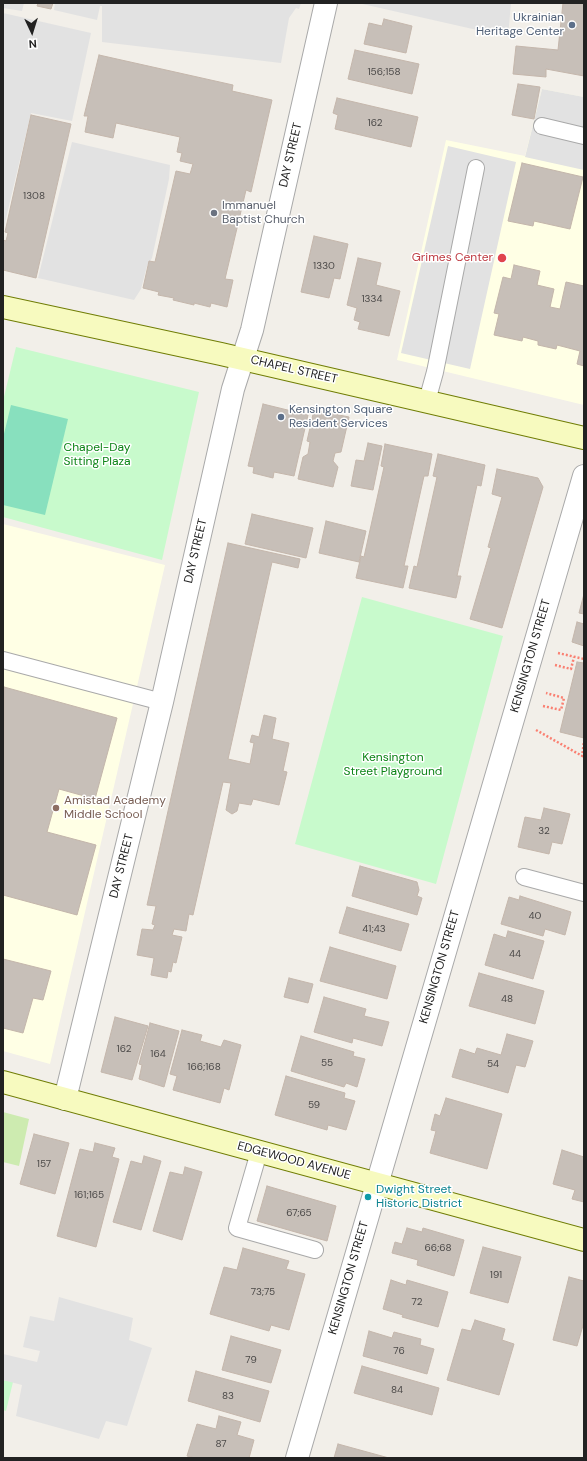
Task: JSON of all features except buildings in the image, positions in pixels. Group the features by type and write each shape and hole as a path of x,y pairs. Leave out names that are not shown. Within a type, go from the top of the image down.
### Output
{"main road":[{"name":"CHAPEL STREET","path":"3,307 243,359 584,438"},
{"name":"EDGEWOOD AVENUE","path":"3,1082 584,1240"}],"street":[{"name":"DAY STREET","path":"65,1099 162,702 231,396 252,330 326,3"},
{"name":"KENSINGTON STREET","path":"297,1458 376,1183 584,476"}],"lane":[{"path":"542,126 584,136"},
{"path":"427,401 435,372 476,168"},
{"path":"3,660 162,702"},
{"path":"524,877 584,893"},
{"path":"259,1152 237,1228 316,1250"}],"path":[{"path":"558,653 584,659"},
{"path":"555,665 571,669 574,657"},
{"path":"543,706 561,710 564,698 546,693"},
{"path":"536,730 583,757 584,740"}],"shaded area":[{"path":"3,3 24,3 22,11 3,8"},
{"path":"55,3 301,3 299,9 296,8 289,18 281,63 102,42 102,6 100,6 97,20 54,10"},
{"path":"358,3 511,3 508,37"},
{"path":"3,13 91,33 72,121 31,113 3,231"},
{"name":"Grimes Center","path":"542,89 584,97 584,405 397,360 446,140 525,156"},
{"path":"542,89 584,97 584,170 525,157"},
{"path":"72,142 170,165 169,179 152,258 147,266 141,289 134,300 38,278"},
{"path":"448,146 516,162 470,369 401,353"},
{"name":"Amistad Academy Middle School","path":"3,524 165,565 50,1064 3,1051"},
{"path":"59,1297 133,1318 129,1340 152,1348 127,1426 106,1421 99,1439 16,1416 22,1385 3,1380 3,1354 37,1362 40,1351 23,1347 30,1316 54,1321"}],"green space":[{"name":"Chapel-Day Sitting Plaza","path":"16,347 199,392 162,560 3,517 3,401"},
{"path":"11,405 68,419 45,515 3,505 3,438"},
{"name":"Kensington Street Playground","path":"362,597 503,636 436,884 295,844"},
{"path":"3,1112 29,1119 19,1166 3,1162"},
{"path":"3,1380 13,1382 6,1411 3,1410"}],"place":[{"name":"Ukrainian Heritage Center","path":"572,25"},
{"name":"Immanuel Baptist Church","path":"214,213"},
{"name":"Grimes Center","path":"502,258"},
{"name":"Kensington Square Resident Services","path":"281,417"},
{"name":"Amistad Academy Middle School","path":"56,808"},
{"name":"Dwight Street Historic District","path":"368,1197"}]}
